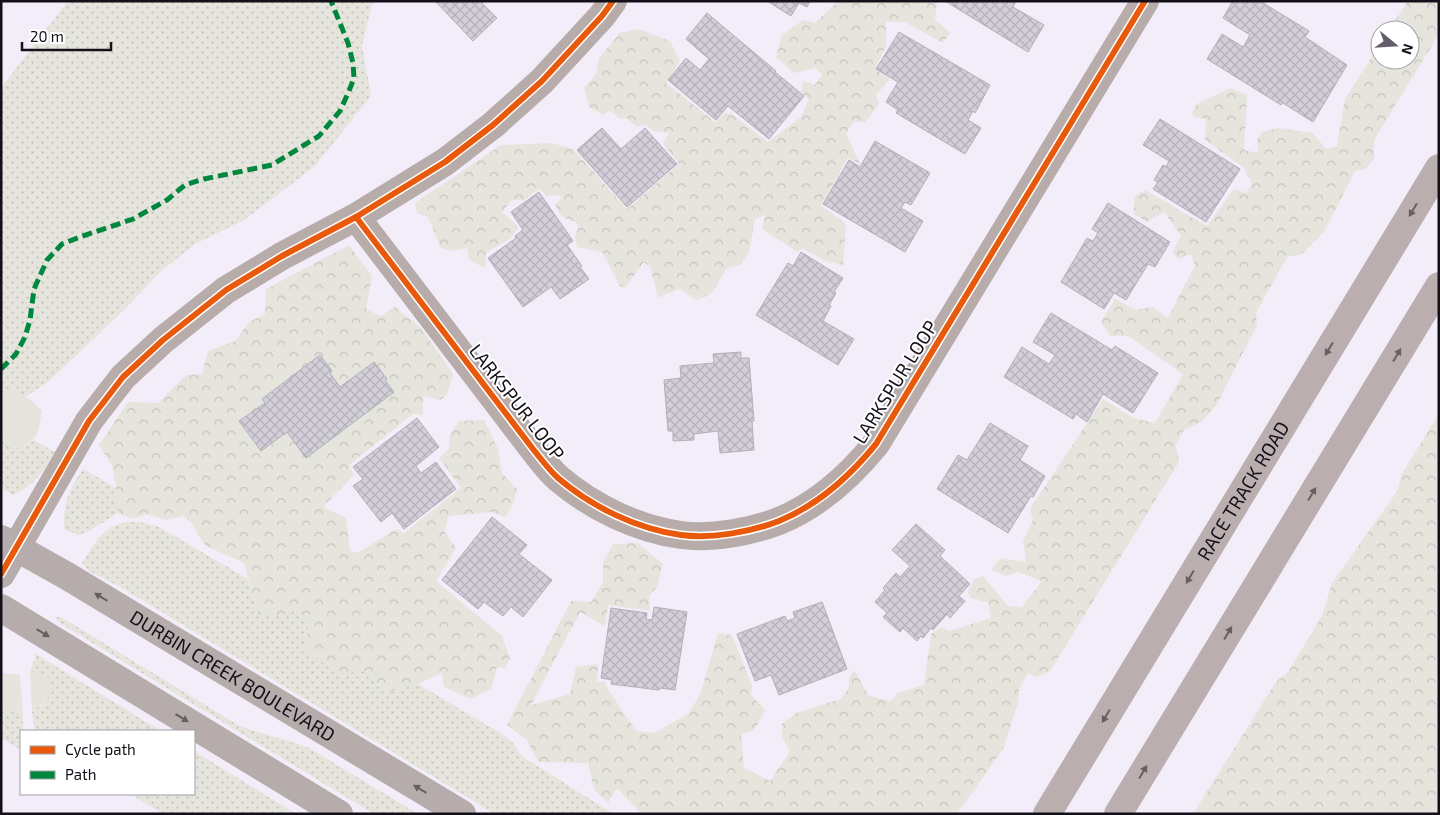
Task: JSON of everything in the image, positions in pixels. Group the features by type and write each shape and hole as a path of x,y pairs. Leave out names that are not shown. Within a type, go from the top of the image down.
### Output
{"main road":[{"name":"RACE TRACK ROAD","path":"1046,814 1439,168"},
{"path":"1118,814 1439,286"}],"street":[{"path":"1,574 9,543 90,421 123,377 162,340 226,290 282,256 356,217 445,162 493,125 542,81 614,1"},
{"name":"LARKSPUR LOOP","path":"356,217 533,449 557,477 592,503 648,528 682,535 707,536 755,528 778,521 822,496 860,464 876,444 1145,1"},
{"name":"DURBIN CREEK BOULEVARD","path":"9,543 462,814"},
{"path":"1,608 340,814"}],"green space":[{"path":"68,1 373,1 362,45 371,96 314,167 244,220 195,244 160,272 126,308 48,382 15,404 1,420 1,88"},
{"path":"838,1 937,1 935,19 950,33 943,43 905,22 886,22 886,46 875,69 890,79 876,95 879,104 865,123 854,121 846,133 860,164 848,158 821,205 846,224 843,265 824,261 803,248 797,252 762,229 765,215 755,219 749,252 740,265 727,268 711,294 696,300 680,289 658,297 650,267 644,262 625,288 620,286 602,252 577,247 575,236 578,227 577,223 561,216 555,205 562,198 559,195 547,196 539,189 524,200 512,200 502,212 519,227 511,238 486,253 485,268 469,260 467,248 451,251 441,248 428,217 417,213 415,203 501,145 552,143 573,149 627,209 679,164 663,144 669,133 652,131 646,125 637,127 627,118 620,119 610,111 603,115 589,107 584,88 596,74 599,58 620,33 639,29 670,41 680,61 666,83 715,122 725,113 732,114 768,142 801,117 809,99 801,92 804,81 815,85 822,75 816,68 794,73 776,57 782,35 803,20 815,23"},
{"path":"1408,1 1439,1 1439,34 1420,65 1420,20 1396,20"},
{"path":"1370,60 1370,70 1417,70 1374,140 1374,158 1366,169 1355,171 1324,232 1302,254 1287,257 1256,313 1257,325 1216,406 1202,421 1184,430 1176,445 1179,462 1050,671 1037,677 1028,673 1019,689 1018,703 1003,749 957,814 641,814 617,788 608,803 594,789 588,763 538,762 527,740 507,725 571,601 591,602 603,583 603,562 613,544 638,543 663,564 657,587 649,596 650,611 608,605 605,626 580,612 531,705 570,694 576,667 598,664 597,682 606,682 607,688 636,731 654,733 688,714 700,695 718,633 732,635 752,685 751,695 765,710 754,731 741,734 744,768 770,781 790,751 782,738 782,724 796,713 841,699 849,688 849,678 854,670 869,696 890,701 898,693 924,685 931,634 941,627 949,631 991,618 988,603 971,598 968,592 974,579 983,576 1008,606 1022,607 1042,581 1018,572 1006,576 991,570 1000,558 1026,562 1023,541 1033,520 1030,509 1103,399 1133,418 1155,423 1183,374 1128,336 1110,336 1101,322 1115,299 1136,310 1153,307 1168,318 1195,265 1191,254 1178,259 1172,252 1181,236 1164,212 1147,222 1134,214 1134,197 1145,190 1207,226 1234,189 1246,193 1252,184 1244,168 1205,140 1206,119 1194,117 1192,112 1197,104 1230,88 1247,95 1244,150 1258,153 1257,140 1262,132 1278,128 1313,133 1326,149 1337,146 1345,99"},
{"path":"349,245 372,276 366,309 381,316 395,307 421,328 453,374 447,395 440,400 423,396 423,415 413,414 349,465 354,475 323,507 346,518 350,550 358,553 396,529 404,533 461,488 439,458 449,449 450,434 459,421 484,420 498,449 502,473 517,489 513,504 505,517 491,512 449,516 444,531 456,548 436,581 502,636 510,659 505,668 497,667 491,689 470,699 444,687 442,673 418,684 386,693 366,671 338,674 304,648 309,629 293,608 282,616 259,615 244,563 206,546 194,526 184,516 167,520 147,514 133,519 118,513 112,466 99,445 128,402 158,403 186,375 202,374 208,351 235,341 249,322 265,314 266,289"},
{"path":"12,390 31,400 42,411 36,435 29,443 16,448 1,437 1,392"},
{"path":"1439,414 1439,814 1193,814 1276,682 1288,672 1322,616 1332,583 1398,490 1401,475"},
{"path":"1,437 16,448 27,445 34,440 55,452 38,477 27,487 13,495 1,488"},
{"path":"83,469 116,488 118,513 79,535 64,529 64,520 68,497"},
{"path":"126,522 140,522 159,527 248,579 259,615 293,608 309,629 366,671 386,693 418,684 502,734 512,742 523,757 614,814 495,814 122,588 89,571 82,563 99,537 111,527"},
{"path":"57,617 61,617 238,725 311,749 418,814 374,814 58,622"},
{"path":"36,654 159,730 36,730 32,710 44,704 40,673 30,672"},
{"path":"30,672 40,673 49,678 50,685 48,698 32,710"},
{"path":"1,673 20,675 23,715 1,705"},
{"path":"1,705 23,715 23,730 20,730 20,749 1,738"},
{"path":"195,752 296,814 163,814 133,795 195,795"}],"building":[{"path":"435,1 484,1 482,3 497,18 473,41"},
{"path":"767,1 810,1 807,7 799,3 791,16"},
{"path":"945,1 1016,1 1013,7 1044,25 1028,52"},
{"path":"1233,1 1260,1 1309,31 1305,37 1347,65 1313,122 1283,103 1281,105 1207,59 1222,34 1243,47 1250,35 1223,18"},
{"path":"707,13 804,96 769,139 728,106 716,120 668,80 686,58 700,70 709,59 686,39"},
{"path":"899,32 990,85 975,113 973,111 968,120 981,128 965,154 896,113 898,110 886,102 898,82 876,69"},
{"path":"1160,119 1240,169 1206,222 1153,189 1158,182 1154,180 1163,165 1166,167 1169,161 1143,145"},
{"path":"602,128 621,149 645,128 677,164 627,207 577,150"},
{"path":"875,141 930,173 911,205 905,202 901,208 923,221 905,252 823,204 849,160 860,167"},
{"path":"539,192 573,241 567,245 589,279 560,299 551,287 523,307 488,258 516,238 515,236 523,230 511,212"},
{"path":"1108,203 1170,242 1155,267 1148,264 1126,300 1114,293 1104,309 1061,282 1087,238 1093,241 1098,233 1092,229"},
{"path":"801,252 843,278 834,292 836,293 823,321 854,339 838,365 756,315 788,263 793,266"},
{"path":"1051,313 1112,350 1115,346 1158,373 1133,413 1103,394 1087,422 1076,414 1073,419 1004,377 1022,347 1049,364 1055,355 1033,342"},
{"path":"741,352 741,358 749,358 754,421 752,421 754,450 720,453 718,431 694,434 694,440 673,441 673,431 668,431 664,380 681,378 680,366 714,363 713,354"},
{"path":"320,355 332,371 330,373 340,387 374,362 394,392 306,458 287,432 261,451 239,421 265,403 262,399"},
{"path":"417,418 439,447 416,466 421,473 436,462 456,489 404,529 392,513 381,522 353,486 363,479 353,467"},
{"path":"990,423 1028,446 1020,460 1045,476 1008,533 937,489 958,455 967,460"},
{"path":"492,517 527,545 519,554 552,580 523,617 511,607 503,616 484,602 478,609 442,580"},
{"path":"916,524 945,550 940,556 970,584 959,596 965,601 950,618 947,614 933,630 931,628 923,638 921,636 917,641 903,628 900,632 883,617 887,613 875,602 885,590 883,588 896,573 900,577 910,566 892,550"},
{"path":"822,602 847,669 779,695 771,675 755,681 737,634 785,616 787,621 795,618 793,612"},
{"path":"654,607 687,612 675,690 611,684 612,680 601,678 611,608 647,613 646,619 652,620"}],"marked path":[{"path":"1,369 16,354 25,337 30,320 34,289 47,260 62,244 133,219 167,200 185,185 204,179 272,165 319,136 340,111 354,78 353,63 348,43 331,1"}],"cycle path":[{"path":"1,574 89,421 123,377 163,340 226,290 282,256 356,217 445,162 493,125 542,81 602,16 613,1"},
{"path":"356,217 542,460 571,489 616,515 648,528 664,532 705,536 731,534 756,528 779,521 820,498 844,478 876,444 1145,1"}]}
